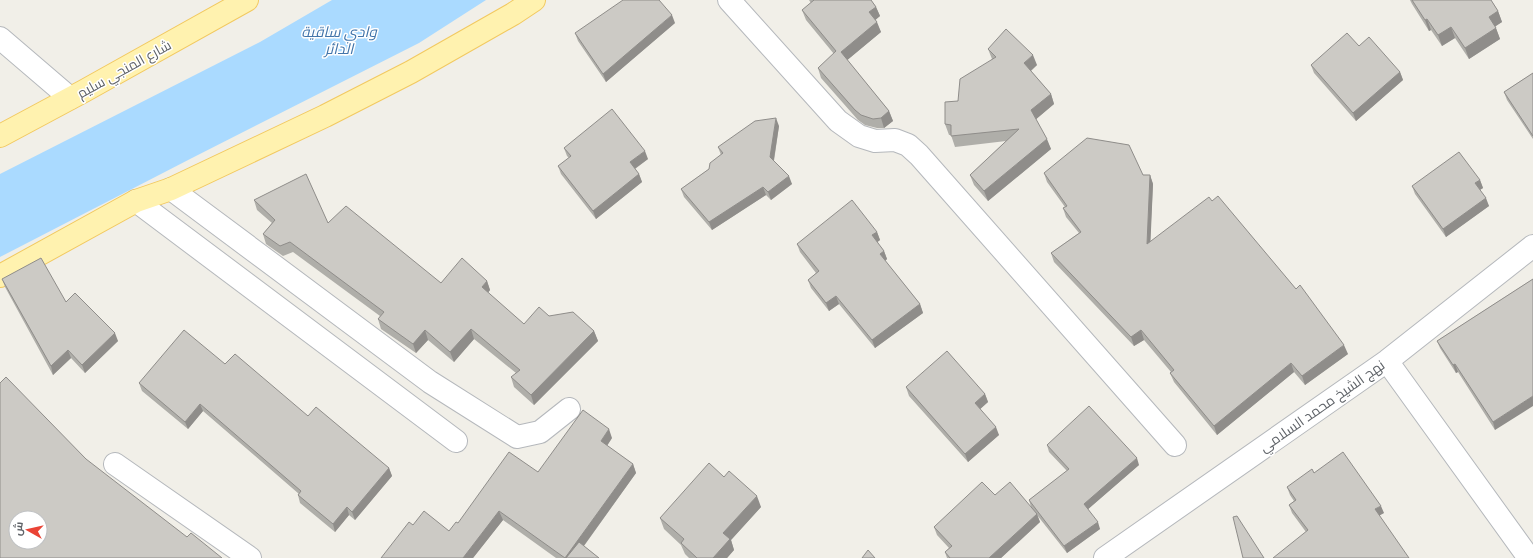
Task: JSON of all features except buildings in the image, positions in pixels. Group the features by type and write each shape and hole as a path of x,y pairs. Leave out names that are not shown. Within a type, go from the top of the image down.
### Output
{"main road":[{"name":"شارع المنجي سليم","path":"0,136 247,0"},
{"path":"0,276 136,201 171,189 325,116 411,72 513,14 534,0"}],"street":[{"path":"729,0 838,121 859,136 875,141 895,140 908,145 919,155 1175,445"},
{"path":"0,38 70,98"},
{"path":"171,189 430,382 517,437 540,432 569,409"},
{"path":"136,201 456,441"},
{"name":"نهج الشيخ محمد السلامي","path":"1105,558 1387,361 1533,246"},
{"path":"1387,361 1529,558"},
{"path":"115,464 250,558"}],"water":[{"name":"وادي ساقية الدائر","path":"332,0 486,0 419,43 0,257 0,174 260,42"}]}
